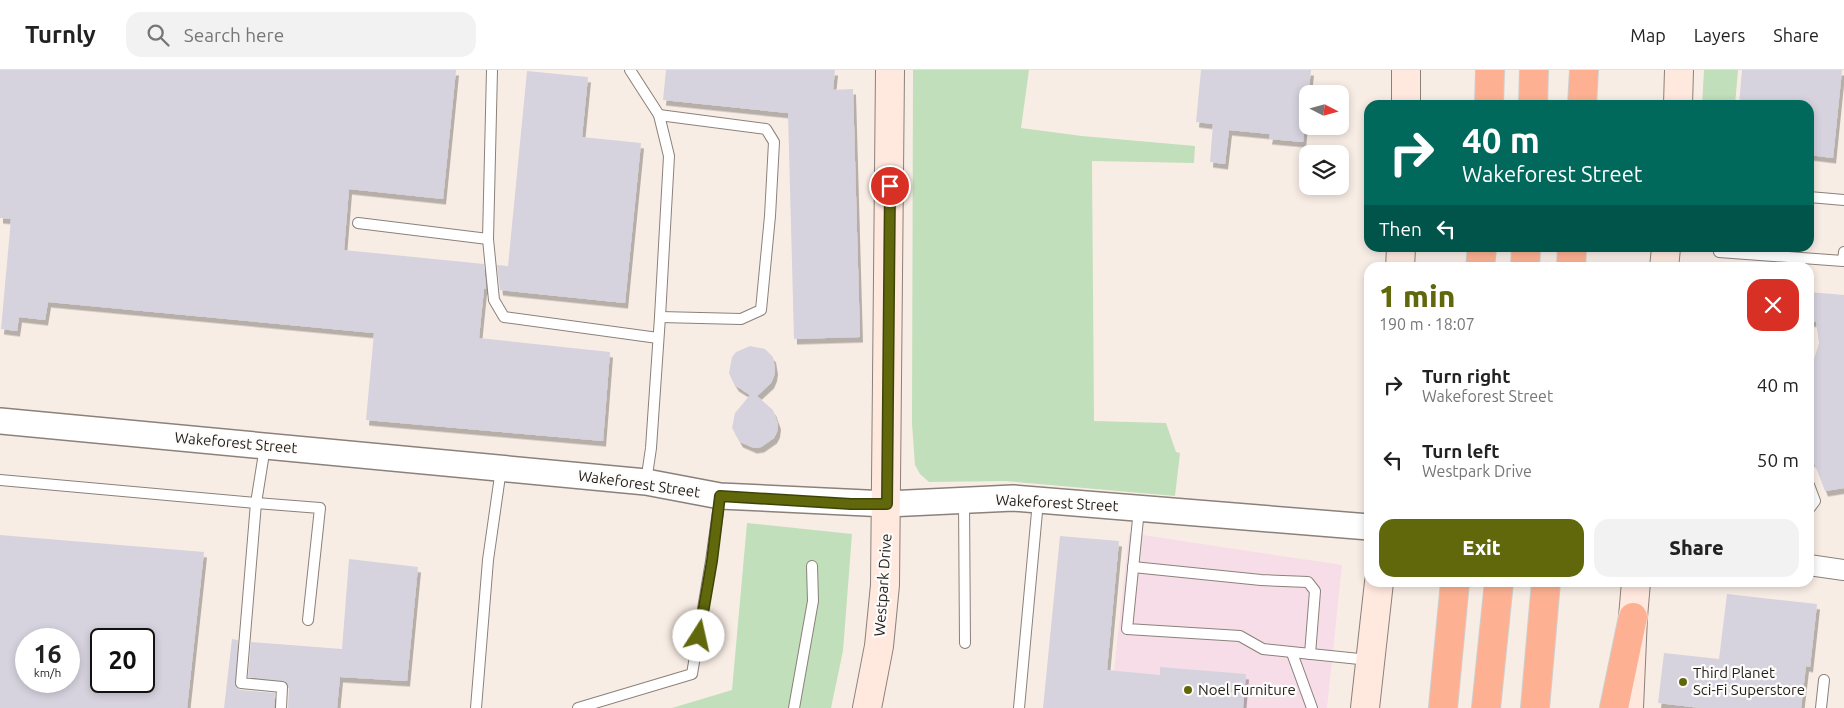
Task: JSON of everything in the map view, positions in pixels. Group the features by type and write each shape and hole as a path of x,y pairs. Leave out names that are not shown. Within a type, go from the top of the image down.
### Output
{"highway":[{"path":"1489,100 1490,70"},
{"path":"1533,100 1534,70"},
{"path":"1582,100 1584,70"},
{"path":"1443,708 1455,587"},
{"path":"1486,708 1498,587"},
{"path":"1535,708 1546,587"},
{"path":"1614,708 1633,617"}],"main road":[{"name":"Westpark Drive","path":"868,708 883,614 885,585 890,70"},
{"path":"1406,70 1406,100"},
{"path":"1678,100 1679,70"},
{"path":"1365,708 1378,587"},
{"path":"1629,708 1636,587"}],"street":[{"name":"Wakeforest Street","path":"0,421 646,482 720,496 851,504 1013,498 1364,527"},
{"path":"1814,566 1844,570"}],"lane":[{"path":"492,70 488,239 494,300 504,318 658,338"},
{"path":"630,70 659,116 669,156 651,448 646,482"},
{"path":"659,116 766,128 774,142 770,216 761,310 741,319 660,317"},
{"path":"1814,197 1844,200"},
{"path":"358,223 488,239"},
{"path":"1719,252 1843,261 1844,252"},
{"path":"265,446 256,504 241,683 282,687 281,708"},
{"path":"476,708 488,560 501,468"},
{"path":"0,480 256,504 320,508 308,620"},
{"path":"578,708 692,674 712,561 720,496"},
{"path":"964,500 965,643"},
{"path":"1019,708 1038,500"},
{"path":"1139,508 1127,629 1240,636 1263,649 1370,660"},
{"path":"794,708 814,601 812,566"},
{"path":"1133,567 1261,580 1308,582 1315,591 1310,654"},
{"path":"1292,652 1312,708"},
{"path":"1822,708 1824,680"}],"shaded area":[{"path":"1129,533 1342,565 1327,708 1110,708"}],"green space":[{"path":"913,70 1029,70 1021,128 1082,136 1195,146 1194,163 1092,161 1094,421 1166,423 1176,452 1180,453 1175,496 1006,481 929,482 920,474 915,465 912,424"},
{"path":"1704,70 1738,70 1735,100 1702,100"},
{"path":"747,523 852,534 843,651 831,708 672,708 732,690"}],"building":[{"path":"0,70 456,70 443,199 349,189 344,250 484,264 486,289 484,289 479,338 610,352 603,441 366,420 374,333 48,302 45,320 19,317 17,331 1,329 11,219 0,218"},
{"path":"666,70 835,70 833,90 853,89 860,337 794,339 788,113 663,100"},
{"path":"1201,70 1311,70 1309,85 1299,85 1299,135 1304,135 1303,142 1269,139 1270,134 1229,130 1225,164 1210,162 1213,124 1196,122"},
{"path":"1742,70 1842,70 1833,158 1814,156 1814,100 1739,100"},
{"path":"527,71 588,77 582,137 641,143 625,303 500,290 497,265 508,266"},
{"path":"1814,292 1844,295 1844,488 1825,491 1814,464 1814,359 1819,343 1816,322 1814,322"},
{"path":"750,346 765,349 773,357 774,376 771,383 757,396 773,410 778,424 774,438 761,447 754,448 740,442 732,428 735,413 750,395 736,386 729,373 732,357 736,352"},
{"path":"0,535 204,552 187,708 0,708"},
{"path":"1060,536 1119,541 1107,670 1160,675 1160,667 1246,674 1243,708 1043,708"},
{"path":"349,559 418,567 407,681 340,677 337,708 288,708 289,687 286,682 248,677 251,642 342,649"},
{"path":"1727,594 1817,604 1810,667 1806,666 1801,708 1701,708 1658,703 1664,653 1719,659"},
{"path":"232,639 238,640 235,686 240,690 275,693 274,708 224,708"}],"place":[{"name":"Third Planet Sci-Fi Superstore","path":"1683,682"},
{"name":"Noel Furniture","path":"1188,690"}],"route":[{"path":"699,636 712,561 720,496 851,504 887,504 890,186"}]}
